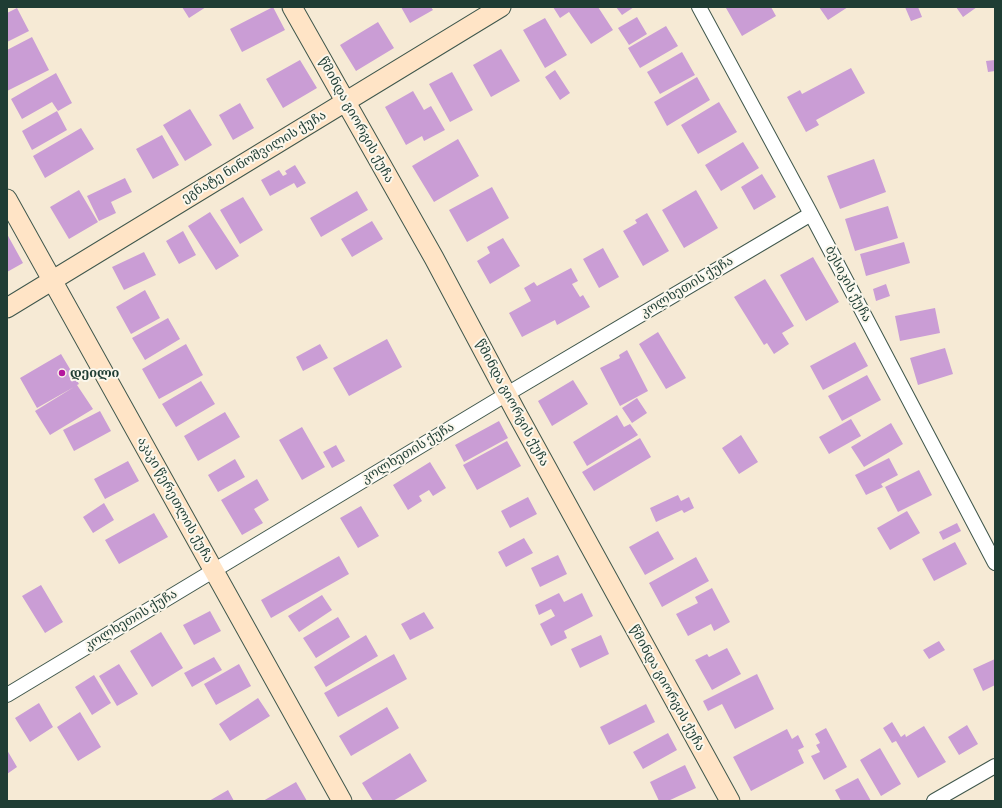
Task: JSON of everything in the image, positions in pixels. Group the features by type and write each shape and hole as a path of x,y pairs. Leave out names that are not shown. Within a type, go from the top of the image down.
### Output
{"main road":[{"name":"წმინდა გიორგის ქუჩა","path":"292,7 434,258 730,801"},
{"name":"ეგნატე ნინოშვილის ქუჩა","path":"7,308 500,7"},
{"name":"აკაკი წერეთლის ქუჩა","path":"7,199 342,801"}],"street":[{"name":"ბესიკის ქუჩა","path":"699,7 811,214 995,563"},
{"name":"კოლხეთის ქუჩა","path":"7,695 507,394 811,214"},
{"path":"934,801 995,766"}],"building":[{"path":"182,7 206,7 189,18"},
{"path":"273,7 285,30 242,52 230,29"},
{"path":"401,7 431,7 433,10 410,23"},
{"path":"553,7 598,7 613,30 591,44 569,12 560,18"},
{"path":"616,7 634,7 622,15"},
{"path":"771,7 776,16 742,36 726,8"},
{"path":"819,7 848,7 828,20"},
{"path":"905,7 918,7 922,17 911,21"},
{"path":"956,7 977,7 963,17"},
{"path":"17,8 29,31 7,42 7,13"},
{"path":"637,17 647,34 629,45 618,28"},
{"path":"545,18 567,55 545,68 523,30"},
{"path":"378,22 394,48 356,71 340,45"},
{"path":"666,26 678,46 640,68 628,48"},
{"path":"32,37 49,70 7,91 7,50"},
{"path":"501,49 520,81 491,97 473,65"},
{"path":"682,52 695,75 660,94 647,72"},
{"path":"300,60 317,88 283,108 266,79"},
{"path":"995,60 995,71 988,72 986,61"},
{"path":"851,68 865,93 816,120 819,125 806,132 787,97 800,90 802,94"},
{"path":"555,70 570,93 560,100 545,77"},
{"path":"452,72 473,110 450,122 429,84"},
{"path":"56,73 72,103 58,111 52,102 22,119 11,99"},
{"path":"697,77 710,100 667,126 654,102"},
{"path":"413,91 424,110 431,106 445,130 424,141 422,136 406,145 385,107"},
{"path":"719,102 737,132 698,154 681,125"},
{"path":"240,103 254,128 233,140 219,115"},
{"path":"190,109 212,145 185,161 163,125"},
{"path":"57,111 67,130 32,150 22,131"},
{"path":"81,128 94,149 45,178 33,156"},
{"path":"162,135 179,165 153,179 136,149"},
{"path":"458,139 479,176 434,202 412,166"},
{"path":"743,142 759,168 721,191 705,165"},
{"path":"874,159 886,192 840,209 827,176"},
{"path":"295,165 306,183 297,188 294,183 270,196 261,180 279,170 283,176 287,174 285,171"},
{"path":"762,174 776,197 754,210 741,187"},
{"path":"125,178 132,192 111,202 116,213 99,221 87,196"},
{"path":"492,187 509,218 467,242 449,210"},
{"path":"79,190 98,222 69,239 50,207"},
{"path":"696,190 718,228 684,248 662,210"},
{"path":"357,191 368,210 321,237 310,218"},
{"path":"243,197 263,230 240,244 220,210"},
{"path":"888,206 898,238 855,251 845,219"},
{"path":"210,212 239,256 216,270 188,226"},
{"path":"647,213 669,251 643,266 623,231 637,223 635,220"},
{"path":"372,221 383,239 352,257 341,239"},
{"path":"183,231 196,255 179,264 166,241"},
{"path":"7,234 23,263 7,272"},
{"path":"503,238 520,266 490,284 477,261 490,253 487,247"},
{"path":"904,242 910,263 866,276 860,254"},
{"path":"603,248 619,277 599,288 583,259"},
{"path":"144,252 156,275 124,290 112,267"},
{"path":"813,257 839,302 806,321 780,275"},
{"path":"571,268 578,281 572,284 580,297 583,295 590,307 557,325 555,320 522,337 509,313 531,301 524,288 534,282 537,286"},
{"path":"765,279 794,326 782,333 789,344 774,354 767,343 764,345 734,297"},
{"path":"886,284 890,296 876,301 873,289"},
{"path":"145,290 160,318 131,334 116,307"},
{"path":"935,308 940,333 900,341 895,316"},
{"path":"168,318 180,339 145,360 132,338"},
{"path":"658,332 686,378 666,389 639,344"},
{"path":"387,339 402,367 349,396 333,368"},
{"path":"855,342 868,366 823,390 810,366"},
{"path":"186,344 203,375 159,399 142,369"},
{"path":"320,344 328,358 303,371 296,357"},
{"path":"945,348 953,374 918,385 910,358"},
{"path":"627,350 648,391 620,406 600,368 620,358 619,355"},
{"path":"61,354 79,384 77,385 93,409 50,435 35,411 74,387 37,408 20,378"},
{"path":"867,375 881,400 842,421 828,396"},
{"path":"573,380 588,404 552,426 538,401"},
{"path":"201,381 215,404 176,427 162,404"},
{"path":"637,398 647,413 632,423 622,408"},
{"path":"100,411 111,431 74,451 63,430"},
{"path":"225,412 240,437 198,461 184,436"},
{"path":"617,415 624,427 630,424 638,435 587,466 573,442"},
{"path":"851,419 861,436 829,454 819,437"},
{"path":"499,421 508,438 464,462 455,445"},
{"path":"891,423 903,444 864,467 851,447"},
{"path":"302,427 325,467 302,480 279,440"},
{"path":"741,435 758,462 739,474 722,448"},
{"path":"640,438 651,457 594,491 582,472"},
{"path":"507,441 521,466 477,490 463,465"},
{"path":"336,445 345,461 332,468 323,452"},
{"path":"889,458 898,475 881,484 883,487 866,495 855,475"},
{"path":"235,459 245,477 218,492 208,475"},
{"path":"128,461 139,481 105,499 94,479"},
{"path":"430,462 446,488 433,496 429,490 419,496 422,501 408,510 393,485"},
{"path":"919,470 932,495 898,512 885,487"},
{"path":"257,479 269,500 254,509 263,523 242,535 221,500"},
{"path":"678,495 681,501 689,497 694,508 684,513 682,510 656,522 650,508"},
{"path":"528,497 537,514 510,528 501,511"},
{"path":"104,503 114,520 93,533 83,517"},
{"path":"361,506 379,536 358,548 340,518"},
{"path":"907,511 920,533 890,550 877,528"},
{"path":"154,513 168,537 119,564 105,540"},
{"path":"957,523 961,531 943,540 939,532"},
{"path":"658,531 674,559 645,575 629,547"},
{"path":"524,538 533,553 506,567 498,552"},
{"path":"955,542 967,564 934,581 922,559"},
{"path":"558,555 567,574 540,587 531,568"},
{"path":"339,556 349,574 271,618 261,600"},
{"path":"696,557 709,581 662,607 649,583"},
{"path":"41,585 63,622 45,633 22,596"},
{"path":"712,588 730,622 714,631 711,624 688,636 676,614 698,603 695,597"},
{"path":"559,593 564,602 582,593 593,616 564,631 567,638 551,646 540,624 555,616 551,609 539,615 535,605"},
{"path":"322,595 332,610 299,632 288,616"},
{"path":"210,611 221,631 194,645 183,625"},
{"path":"424,612 434,628 410,640 401,624"},
{"path":"338,617 350,637 316,658 303,638"},
{"path":"161,632 183,668 152,687 130,651"},
{"path":"366,635 378,656 326,687 314,667"},
{"path":"601,635 609,654 580,668 571,649"},
{"path":"939,641 945,650 929,659 923,650"},
{"path":"727,648 741,674 712,690 695,660 707,654 709,657"},
{"path":"394,654 407,679 338,717 324,693"},
{"path":"214,657 222,670 192,687 184,673"},
{"path":"995,659 995,685 983,691 973,669"},
{"path":"119,664 138,694 117,706 99,676"},
{"path":"239,664 251,686 216,705 204,684"},
{"path":"757,674 774,709 735,729 722,704 708,711 703,701"},
{"path":"94,675 111,703 92,715 75,687"},
{"path":"258,698 270,716 230,741 219,724"},
{"path":"39,703 53,727 30,742 15,718"},
{"path":"646,704 655,722 609,745 600,727"},
{"path":"387,707 399,728 351,756 339,736"},
{"path":"80,712 101,747 78,761 57,727"},
{"path":"892,722 901,737 905,734 906,737 924,726 946,762 918,778 896,741 892,743 883,728"},
{"path":"967,725 978,744 959,755 948,737"},
{"path":"826,728 847,767 824,780 811,756 820,752 816,745 820,743 815,734"},
{"path":"787,729 792,739 798,735 804,747 798,750 804,763 751,791 733,757"},
{"path":"668,733 677,750 643,769 633,752"},
{"path":"880,748 901,784 881,796 860,760"},
{"path":"7,750 17,767 7,774"},
{"path":"410,753 427,781 393,801 373,801 362,783"},
{"path":"685,765 696,788 668,801 659,801 650,782"},
{"path":"858,778 871,801 841,801 835,790"},
{"path":"296,782 307,801 263,801"},
{"path":"228,790 234,801 209,801"}],"place":[{"name":"დეილი","path":"62,373"}]}
